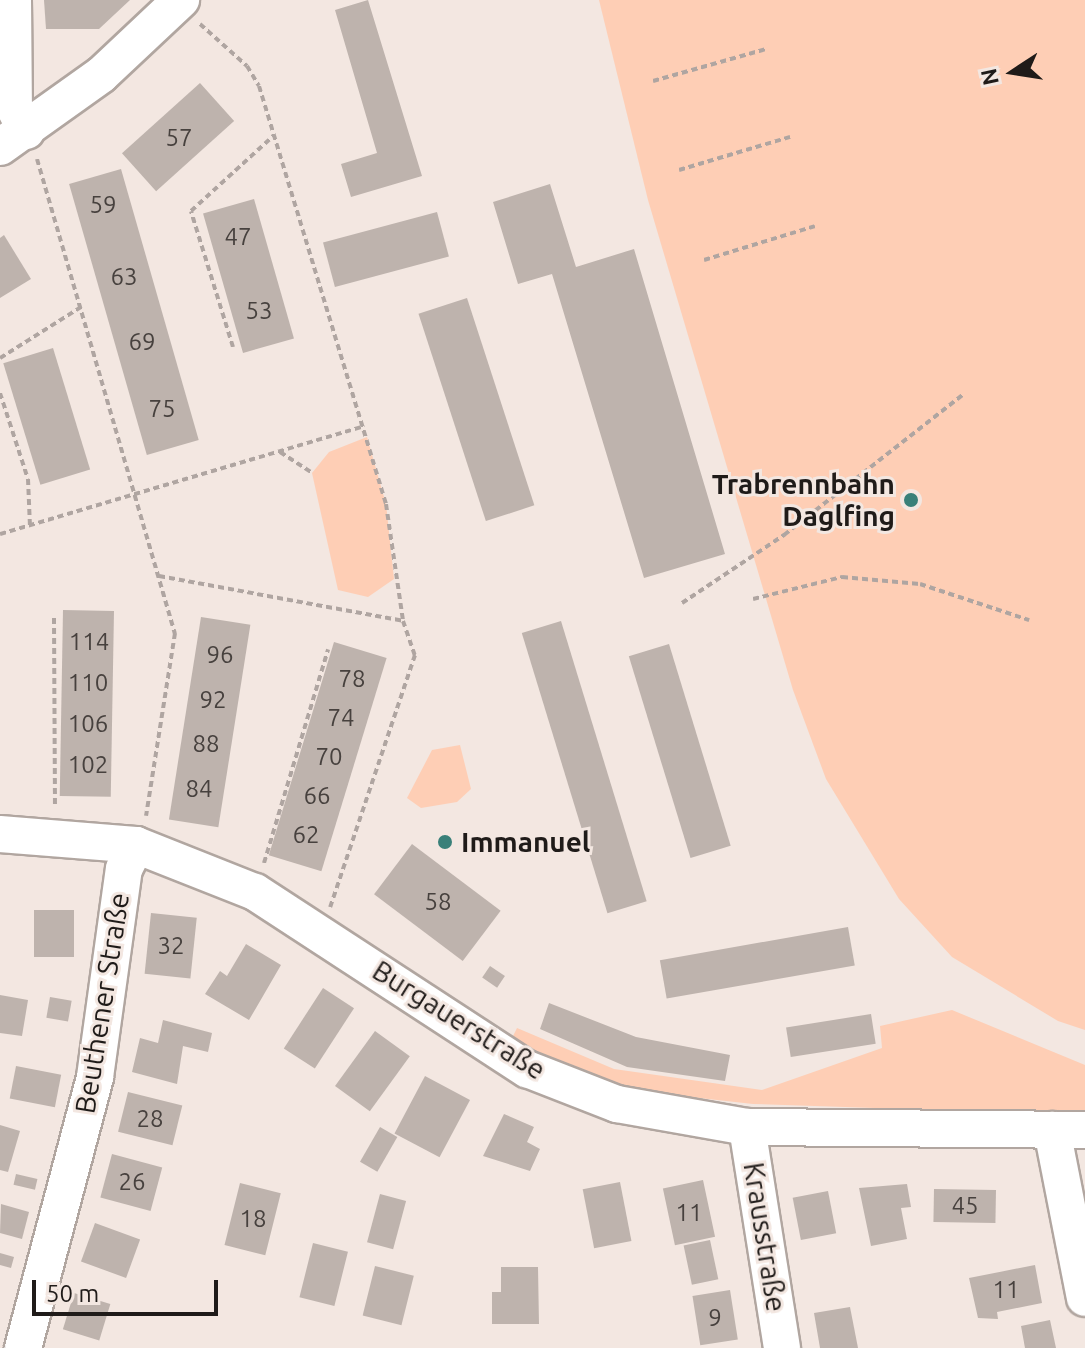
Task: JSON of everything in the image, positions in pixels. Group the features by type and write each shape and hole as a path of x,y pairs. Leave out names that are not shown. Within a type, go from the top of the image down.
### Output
{"street":[{"path":"13,0 13,139"},
{"path":"13,139 101,75 179,2"},
{"name":"Burgauerstraße","path":"0,834 55,834 136,845 255,892 321,932 527,1069 617,1104 747,1127 1069,1130"},
{"name":"Beuthener Straße","path":"23,1348 95,1077 124,869 136,845"},
{"name":"Krausstraße","path":"747,1127 782,1348"},
{"path":"1069,1130 1085,1298"}],"path":[{"path":"179,2 247,66 273,136 386,504 403,621 415,655 321,932"},
{"path":"653,81 766,49"},
{"path":"233,347 191,211 273,136"},
{"path":"679,170 790,137"},
{"path":"13,139 81,307 175,633 145,823 136,845"},
{"path":"704,260 815,226"},
{"path":"0,358 81,307"},
{"path":"0,393 28,479 30,526"},
{"path":"682,603 784,535 964,394"},
{"path":"0,534 364,426"},
{"path":"280,452 312,473"},
{"path":"159,576 403,621"},
{"path":"753,599 842,577 920,584 1029,620"},
{"path":"54,618 55,834"},
{"path":"255,892 328,649"}],"shaded area":[{"name":"Trabrennbahn Daglfing","path":"599,0 1085,0 1085,1030 1058,1021 952,957 899,899 826,779 793,690 648,200"},
{"path":"367,437 386,504 394,579 368,597 338,590 312,473 329,452"},
{"path":"460,745 471,789 457,802 421,808 407,798 432,750"},
{"path":"952,1010 1085,1065 1085,1115 753,1104 619,1089 547,1063 511,1040 517,1028 614,1069 762,1090 882,1048 880,1026"}],"building":[{"path":"44,0 130,0 99,29 46,29"},
{"path":"368,0 422,176 351,197 341,164 377,153 335,10"},
{"path":"200,83 234,121 156,191 122,153"},
{"path":"121,169 199,440 147,455 69,184"},
{"path":"550,184 576,267 634,249 725,554 644,578 552,274 518,284 493,202"},
{"path":"254,199 294,338 243,353 203,214"},
{"path":"437,212 449,256 335,287 323,243"},
{"path":"4,235 31,279 0,298 0,238"},
{"path":"467,298 534,505 486,521 418,314"},
{"path":"53,348 90,469 40,485 3,363"},
{"path":"63,610 114,611 111,797 60,796"},
{"path":"201,617 250,625 218,827 169,819"},
{"path":"561,621 647,901 607,913 522,633"},
{"path":"334,642 387,658 321,871 269,855"},
{"path":"669,644 731,846 691,858 629,656"},
{"name":"Immanuel","path":"412,844 501,911 463,961 374,894"},
{"path":"34,910 74,910 74,957 34,957"},
{"path":"151,913 197,918 190,978 145,974"},
{"path":"848,927 855,965 667,999 660,960"},
{"path":"246,944 281,965 249,1020 205,994 220,971 227,976"},
{"path":"490,966 505,976 497,988 482,978"},
{"path":"323,988 354,1008 315,1069 284,1048"},
{"path":"0,995 28,1000 22,1036 0,1033"},
{"path":"50,997 72,1001 68,1022 46,1018"},
{"path":"549,1003 636,1037 730,1055 725,1081 627,1067 540,1029"},
{"path":"871,1014 876,1044 791,1057 786,1027"},
{"path":"163,1020 212,1033 208,1052 183,1046 177,1084 132,1072 140,1038 158,1043"},
{"path":"375,1031 410,1056 370,1111 335,1086"},
{"path":"16,1066 61,1075 55,1107 10,1098"},
{"path":"425,1076 470,1100 440,1157 394,1133"},
{"path":"128,1092 182,1106 172,1145 118,1132"},
{"path":"504,1114 534,1127 527,1142 540,1149 530,1171 483,1156"},
{"path":"0,1125 20,1131 8,1172 0,1170"},
{"path":"380,1127 397,1137 377,1172 360,1162"},
{"path":"112,1154 162,1167 151,1211 100,1197"},
{"path":"16,1174 37,1179 35,1190 14,1185"},
{"path":"703,1180 715,1237 675,1245 663,1189"},
{"path":"620,1182 631,1241 594,1248 583,1189"},
{"path":"240,1183 281,1193 265,1255 225,1245"},
{"path":"907,1184 911,1207 901,1208 907,1239 871,1246 859,1188"},
{"path":"934,1189 996,1190 995,1223 933,1222"},
{"path":"828,1191 836,1233 801,1240 793,1198"},
{"path":"380,1194 406,1201 393,1249 367,1242"},
{"path":"1,1204 29,1212 22,1239 0,1233"},
{"path":"95,1223 140,1239 126,1278 81,1262"},
{"path":"710,1240 718,1279 692,1285 684,1246"},
{"path":"313,1243 348,1252 334,1306 299,1297"},
{"path":"0,1253 14,1257 11,1268 0,1265"},
{"path":"1035,1265 1042,1303 997,1312 998,1319 978,1318 969,1278"},
{"path":"375,1266 414,1276 401,1325 363,1315"},
{"path":"501,1267 538,1267 539,1324 492,1324 492,1292 501,1292"},
{"path":"730,1290 738,1339 700,1345 692,1296"},
{"path":"74,1293 110,1304 99,1340 63,1329"},
{"path":"850,1307 858,1348 820,1348 814,1313"},
{"path":"1050,1320 1056,1348 1025,1348 1021,1326"}],"place":[{"name":"Trabrennbahn Daglfing","path":"911,500"},
{"name":"Immanuel","path":"445,842"}]}
